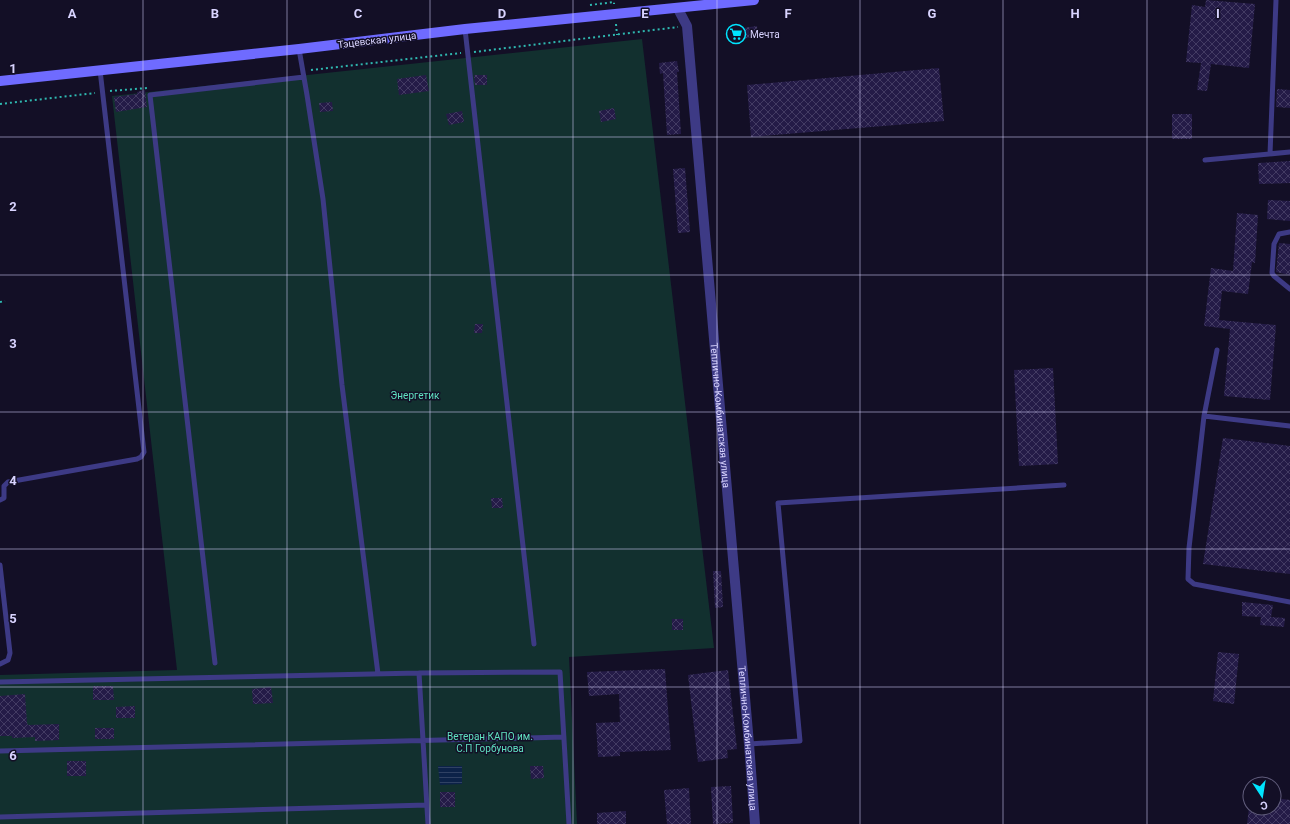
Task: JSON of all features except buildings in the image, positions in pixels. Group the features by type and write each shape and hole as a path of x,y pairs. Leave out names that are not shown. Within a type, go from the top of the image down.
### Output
{"main road":[{"name":"Тэцевская улица","path":"0,81 299,49 676,4 754,0"}],"street":[{"name":"Теплично-Комбинатская улица","path":"676,4 687,26 750,744 755,824"}],"lane":[{"path":"1270,154 1276,0"},
{"path":"465,29 534,644"},
{"path":"299,49 323,200 342,385 378,674"},
{"path":"0,500 4,498 4,486 8,482 137,459 141,457 144,452 100,70"},
{"path":"215,663 150,95 304,77"},
{"path":"1205,160 1290,152"},
{"path":"1290,232 1279,234 1274,244 1272,272 1274,276 1290,289"},
{"path":"1217,350 1204,416 1189,548 1188,580 1194,584 1290,602"},
{"path":"1204,416 1290,426"},
{"path":"750,744 800,741 778,503 1064,485"},
{"path":"0,565 10,653 8,660 0,664"},
{"path":"0,682 419,673 560,672 568,824"},
{"path":"419,673 428,824"},
{"path":"0,751 564,737"},
{"path":"0,817 427,805"}],"path":[{"path":"303,71 468,53 687,26"},
{"path":"0,104 149,87"},
{"path":"0,302 5,301"}],"green space":[{"name":"Энергетик","path":"642,39 714,648 569,657 577,824 0,824 0,675 177,670 112,96"}],"water":[{"path":"438,766 462,766 462,784 440,785"}],"place":[{"name":"Мечта","path":"736,34"}],"park label":[{"name":"Ветеран КАПО им. С.П Горбунова","path":"490,742"}]}
